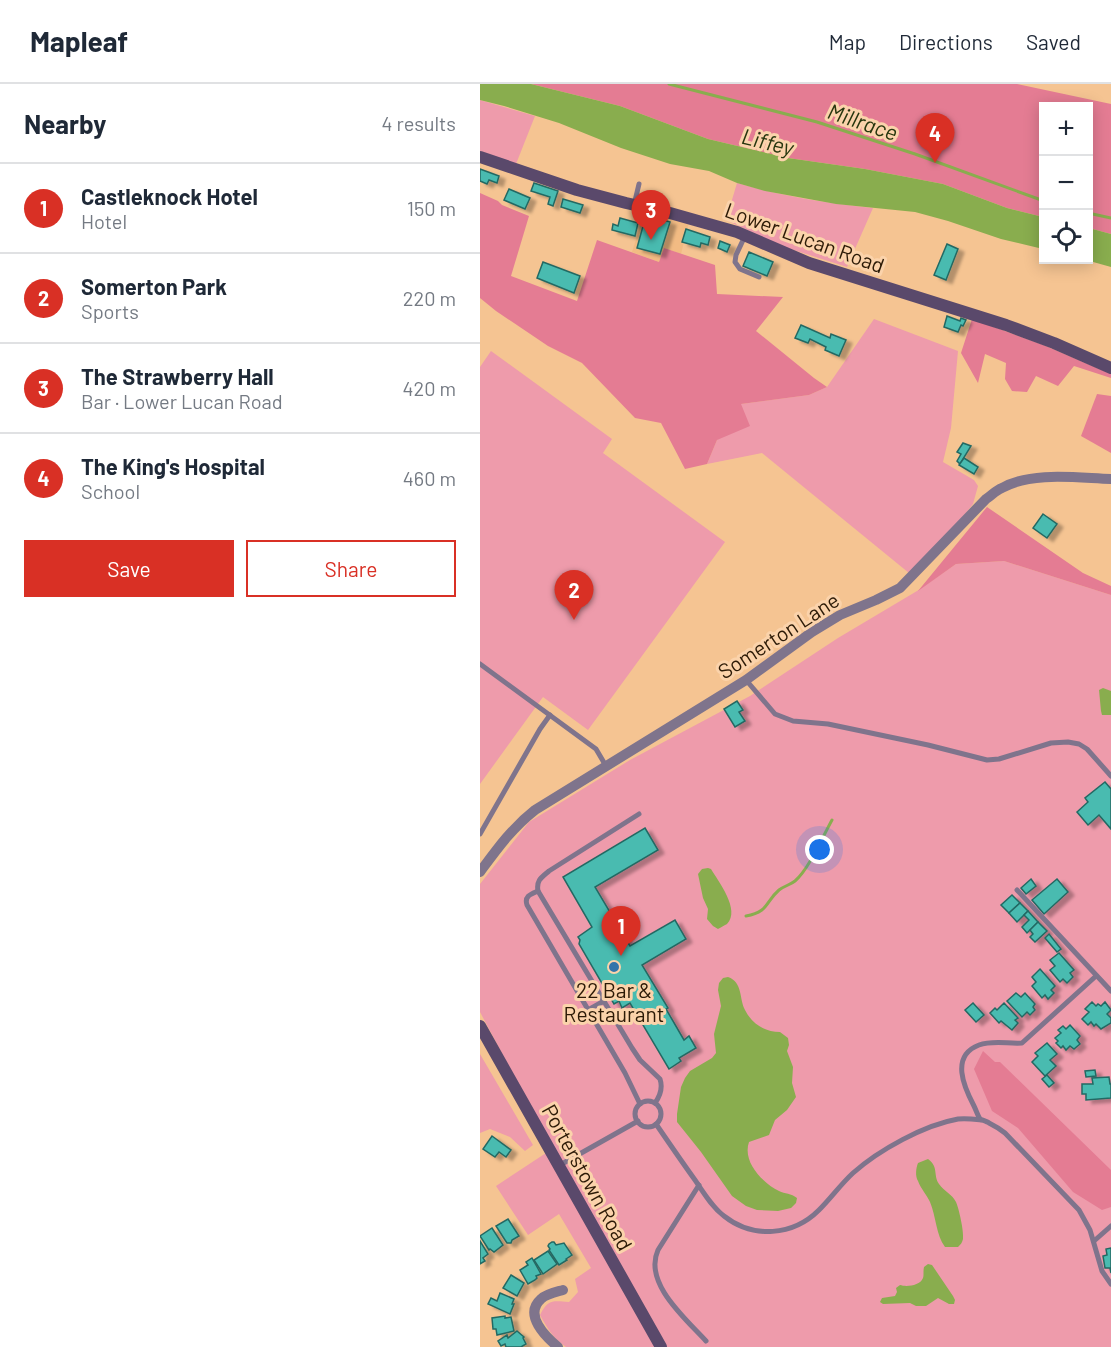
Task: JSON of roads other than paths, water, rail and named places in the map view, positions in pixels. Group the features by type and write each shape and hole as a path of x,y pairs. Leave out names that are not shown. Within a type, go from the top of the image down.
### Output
{"street":[{"name":"Lower Lucan Road","path":"480,157 567,186 709,223 807,262 1006,325 1111,368"},
{"name":"Somerton Lane","path":"480,872 505,838 535,810 746,680 812,632 840,615 900,588 986,500 1001,488 1021,480 1047,477 1111,479"},
{"name":"Porterstown Road","path":"480,1026 661,1347"},
{"path":"558,1347 544,1334 537,1324 535,1315 536,1305 541,1299 563,1290"}],"lane":[{"path":"634,205 639,184"},
{"path":"746,236 736,255 735,262 740,269 759,277"},
{"path":"480,664 596,749 606,766"},
{"path":"746,680 775,714 793,721 828,724 987,760 999,759 1051,743 1068,741 1087,749 1111,776"},
{"path":"480,834 550,715"},
{"path":"639,814 549,871 538,881 538,891 636,1054 660,1079 661,1091 655,1103"},
{"path":"1017,890 1111,991"},
{"path":"538,891 526,898 526,905 640,1104"},
{"path":"981,1120 963,1082 961,1070 969,1052 976,1046 986,1043 1022,1043 1096,976"},
{"path":"588,1010 604,1001"},
{"path":"648,1101 658,1106 661,1113 656,1124 648,1127 638,1121 636,1110 640,1104 648,1101"},
{"path":"656,1124 716,1209 741,1227 768,1232 786,1230 813,1215 853,1173 885,1149 932,1126 958,1119 981,1120 1005,1133 1079,1210 1094,1241 1102,1270 1111,1284"},
{"path":"560,1166 638,1121"},
{"path":"699,1185 658,1250 654,1258 654,1265 656,1278 673,1305 706,1341"},
{"path":"1094,1241 1111,1226"}],"waterway":[{"name":"Millrace","path":"669,84 817,122 915,154 1039,199"},
{"name":"Millrace","path":"1093,214 1111,218"},
{"path":"746,916 759,912 779,890 800,876 832,820"}],"place":[{"name":"The King's Hospital","path":"935,163"},
{"name":"The Strawberry Hall","path":"651,240"},
{"name":"Somerton Park","path":"574,620"},
{"name":"Castleknock Hotel","path":"621,956"},
{"name":"22 Bar & Restaurant","path":"614,967"}],"water label":[{"name":"Liffey","path":"768,141"}]}
